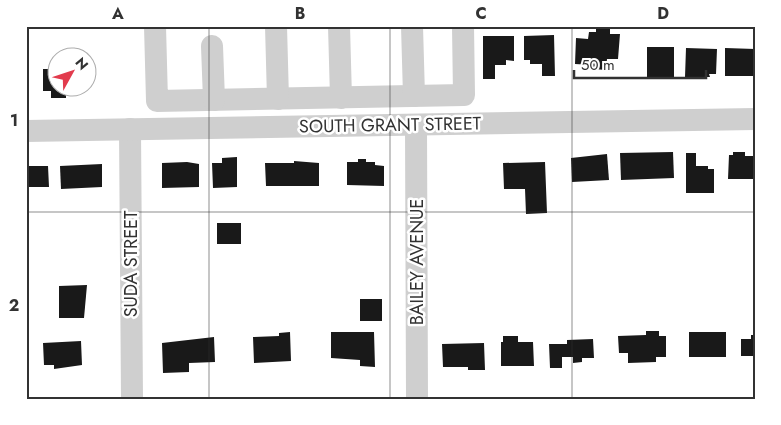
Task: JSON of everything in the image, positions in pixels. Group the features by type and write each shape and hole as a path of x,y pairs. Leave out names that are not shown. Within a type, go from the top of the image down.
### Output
{"street":[{"path":"155,26 157,101 464,95 462,26"},
{"path":"276,26 278,99"},
{"path":"339,26 341,98"},
{"path":"412,26 414,96"},
{"path":"212,46 214,100"},
{"name":"SOUTH GRANT STREET","path":"26,131 755,119"},
{"name":"BAILEY AVENUE","path":"416,125 417,399"},
{"name":"SUDA STREET","path":"130,129 132,399"}],"building":[{"path":"596,26 610,27 610,34 620,34 618,59 607,59 606,70 593,69 592,65 575,64 576,38 588,39 589,32 596,32"},
{"path":"554,35 555,76 542,76 542,64 530,64 530,60 524,60 524,36"},
{"path":"483,36 514,36 514,61 506,60 506,65 495,65 495,79 483,79"},
{"path":"647,47 674,47 674,77 647,77"},
{"path":"686,48 717,49 716,74 709,74 710,77 685,77"},
{"path":"725,48 755,49 755,76 725,76"},
{"path":"43,69 48,69 48,91 43,91"},
{"path":"673,152 674,178 621,180 620,153"},
{"path":"733,152 745,152 745,156 755,156 755,179 728,179 729,155 733,155"},
{"path":"686,153 696,153 696,166 708,166 708,169 714,169 714,193 686,193"},
{"path":"607,154 609,180 572,182 571,158"},
{"path":"237,157 237,187 213,188 212,163 222,163 222,158"},
{"path":"358,159 366,159 366,162 375,162 375,165 384,166 384,186 347,185 347,162 358,162"},
{"path":"294,161 319,163 319,186 266,186 265,163 294,163"},
{"path":"26,162 28,166 48,166 49,187 26,187"},
{"path":"187,162 199,164 199,187 162,188 162,163"},
{"path":"545,162 547,213 526,214 525,189 504,189 503,163"},
{"path":"102,164 102,187 61,189 60,166"},
{"path":"217,223 241,223 241,244 217,244"},
{"path":"87,285 84,318 59,318 59,286"},
{"path":"360,299 382,299 382,321 360,321"},
{"path":"646,331 659,331 659,336 666,336 666,357 656,357 656,362 628,363 628,353 619,353 618,336 646,335"},
{"path":"290,332 291,361 254,363 253,337 279,336 279,333"},
{"path":"331,332 374,332 375,367 360,366 360,360 331,358"},
{"path":"689,332 726,332 726,357 689,357"},
{"path":"751,335 755,335 755,356 741,356 741,339 751,339"},
{"path":"503,336 518,336 518,342 533,342 534,366 501,366 501,342 503,342"},
{"path":"214,337 215,362 189,363 189,372 163,373 162,343"},
{"path":"593,339 594,358 582,358 582,362 573,363 573,357 562,357 562,368 550,368 549,344 567,344 567,340"},
{"path":"81,341 82,365 54,369 54,365 44,365 43,343"},
{"path":"484,343 485,370 468,370 468,367 443,367 442,344"}]}
